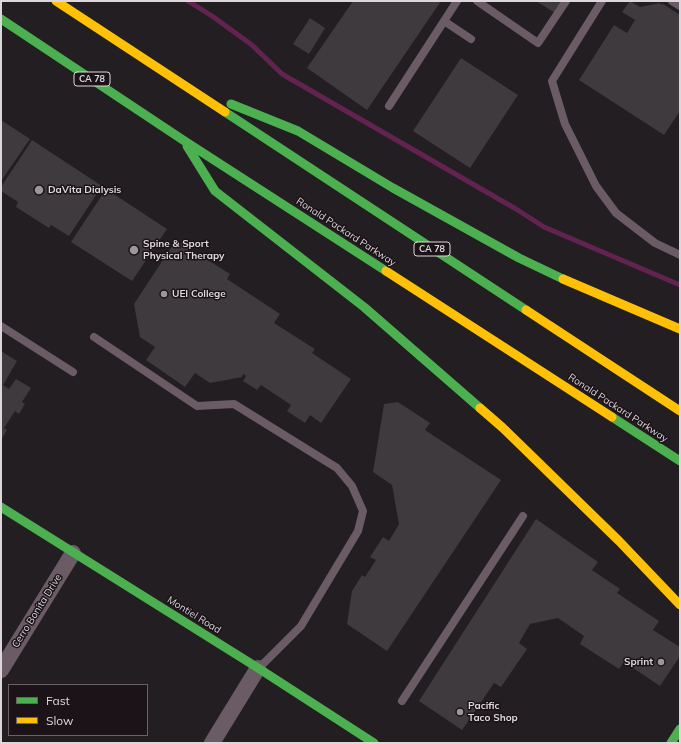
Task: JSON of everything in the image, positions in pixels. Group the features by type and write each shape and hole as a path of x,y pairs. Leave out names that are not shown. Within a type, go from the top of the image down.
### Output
{"main road":[{"name":"CA 78","path":"56,1 680,411"},
{"name":"Ronald Packard Parkway","path":"1,19 184,140 680,461"},
{"path":"186,85 298,131 393,188 520,258 569,282 680,329"},
{"path":"184,140 215,191 369,311 503,428 619,541 680,605"},
{"name":"Montiel Road","path":"1,507 258,668 374,743"},
{"path":"671,743 680,729"}],"street":[{"name":"Cerro Bonita Drive","path":"1,670 73,553"},
{"path":"212,743 258,668"}],"lane":[{"path":"389,106 457,1"},
{"path":"476,1 538,43 566,1"},
{"path":"602,1 552,82 568,130 596,186 616,213 655,243 680,255"},
{"path":"672,1 680,6"},
{"path":"444,21 471,39"},
{"path":"1,326 73,372"},
{"path":"94,337 197,406 234,404 337,468 352,486 363,511 358,531 301,626 258,668"},
{"path":"402,701 523,516"}],"building":[{"path":"353,1 441,1 367,110 307,68"},
{"path":"536,1 563,1 555,13"},
{"path":"630,1 640,7 660,3 661,5 663,4 680,15 680,111 664,135 579,80 614,25 627,33 635,20 622,12"},
{"path":"310,18 325,28 309,54 293,44"},
{"path":"461,58 518,95 470,168 413,131"},
{"path":"1,120 30,139 1,181"},
{"path":"32,140 102,186 69,236 51,225 49,228 16,207 18,202 1,191 1,187"},
{"path":"106,189 167,229 132,281 71,242"},
{"path":"176,240 230,274 227,279 280,314 274,323 315,349 312,353 351,379 321,423 310,415 305,423 287,411 291,405 261,385 257,390 243,381 246,376 243,374 242,377 210,383 195,373 185,387 146,360 155,347 140,337 134,304"},
{"path":"1,351 17,361 3,385 9,389 16,379 31,388 22,402 25,404 19,414 15,411 4,428 7,430 1,440"},
{"path":"398,402 430,423 425,430 501,480 387,651 347,624 352,591 362,575 365,577 376,560 370,557 383,537 389,541 399,524 392,485 373,472 384,404"},
{"path":"536,519 598,562 592,570 620,589 617,593 659,621 653,630 680,647 680,656 660,686 624,662 619,669 580,644 584,636 558,618 530,624 519,643 527,649 501,687 494,683 462,730 419,701"}],"waterway":[{"path":"188,1 212,16 252,45 282,74 516,209 544,227 680,285"}],"traffic: fast":[{"path":"1,19 183,140 386,271"},
{"path":"231,104 298,131 393,188 519,258 563,279"},
{"path":"225,112 526,310"},
{"path":"187,146 215,191 364,307 480,408"},
{"path":"612,417 680,461"},
{"path":"1,507 258,668 374,743"},
{"path":"671,743 680,729"}],"traffic: slow":[{"path":"56,1 225,112"},
{"path":"386,271 612,417"},
{"path":"563,279 680,329"},
{"path":"526,310 680,411"},
{"path":"480,408 503,428 619,541 680,605"}],"place":[{"name":"DaVita Dialysis","path":"39,190"},
{"name":"Spine & Sport Physical Therapy","path":"134,250"},
{"name":"UEI College","path":"164,294"},
{"name":"Sprint","path":"661,662"},
{"name":"Pacific Taco Shop","path":"460,712"}]}
